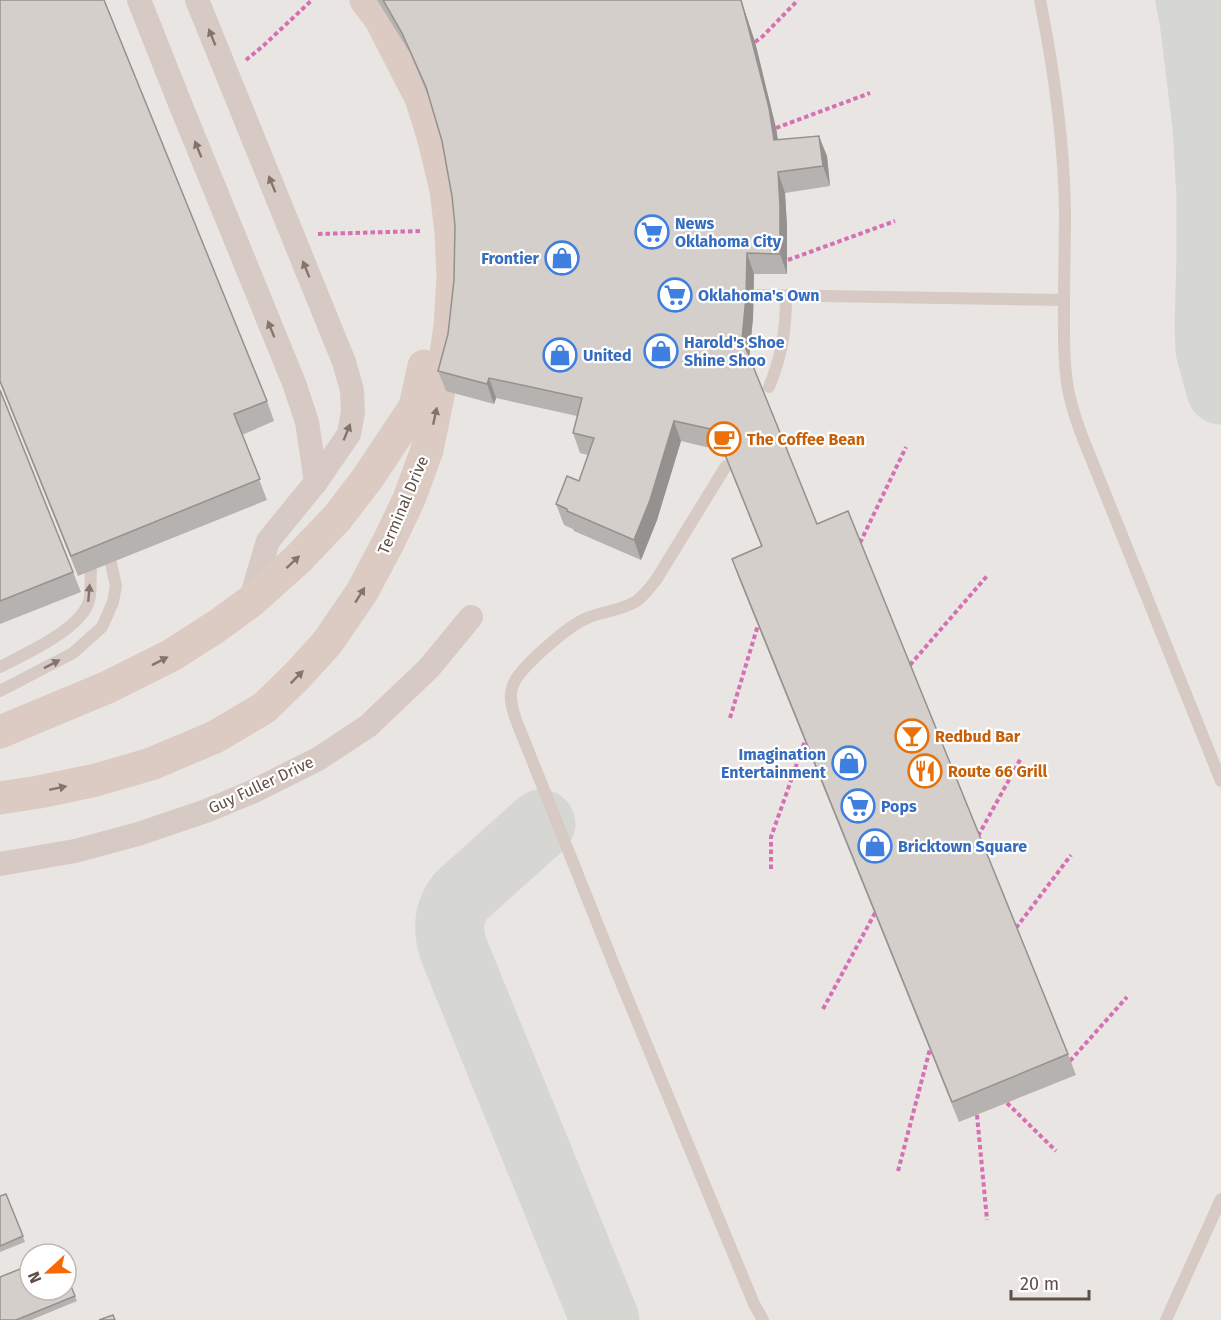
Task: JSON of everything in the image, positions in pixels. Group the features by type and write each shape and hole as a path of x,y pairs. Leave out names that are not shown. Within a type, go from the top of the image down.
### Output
{"main road":[{"path":"0,732 108,687 170,656 250,602 297,560 337,518 367,479 415,407 440,297 438,209 425,126 385,47 348,0"},
{"name":"Terminal Drive","path":"0,798 96,780 151,764 215,737 264,708 327,643 362,592 410,499 427,450 435,416 450,327 453,276 451,232 446,190 421,98 380,18 366,0"}],"street":[{"path":"139,0 294,383 307,422 316,482"},
{"path":"197,0 344,362 352,390 353,412 349,434 316,482 268,541 250,602"},
{"name":"Guy Fuller Drive","path":"0,864 75,851 138,834 206,811 252,792 318,759 368,726 429,668 471,617"}],"lane":[{"path":"1040,0 1049,44 1062,163 1065,210 1064,330 1069,393 1076,420 1221,781"},
{"path":"758,295 1064,300"},
{"path":"769,387 786,324 786,296"},
{"path":"726,466 656,580 645,593 634,602 587,618 570,628 528,664 516,678 511,692 511,704 618,975 762,1320"},
{"path":"0,691 73,653 102,627 113,602 116,586 111,563"},
{"path":"0,666 25,655 75,622 84,613 89,602 91,571"},
{"path":"1166,1320 1221,1199"}],"path":[{"path":"263,46 312,0"},
{"path":"755,42 798,0"},
{"path":"776,128 870,93"},
{"path":"788,260 895,221"},
{"path":"325,233 438,230"},
{"path":"860,543 906,447"},
{"path":"909,664 987,576"},
{"path":"730,718 758,625"},
{"path":"771,869 771,837 805,741"},
{"path":"978,836 1021,758"},
{"path":"1016,928 1071,855"},
{"path":"823,1009 875,913"},
{"path":"1070,1061 1127,997"},
{"path":"898,1171 930,1049"},
{"path":"1007,1103 1056,1151"},
{"path":"977,1114 987,1221"}],"shaded area":[{"path":"0,0 1221,0 1221,1320 0,1320"}],"building":[{"path":"0,0 104,0 267,401 234,414 260,479 71,556 0,381"},
{"path":"383,0 741,0 769,108 774,140 819,136 823,166 778,172 780,254 747,253 742,339 817,524 848,511 1068,1054 952,1102 732,559 762,546 715,430 674,421 650,500 634,540 556,504 567,476 579,481 594,438 573,433 582,398 489,378 487,384 438,371 448,334 454,280 455,226 452,196 442,141 426,87 402,33"},
{"path":"0,390 73,572 0,601"},
{"path":"6,1194 23,1236 0,1246 0,1196"},
{"path":"18,1270 18,1302 60,1302 16,1320 0,1320 0,1277"},
{"path":"113,1315 115,1320 99,1320"}],"taxiway":[{"path":"1190,0 1207,126 1211,198 1210,350 1221,390"},
{"path":"541,824 461,896 453,909 450,931 455,953 605,1320"}],"place":[{"name":"News Oklahoma City","path":"652,232"},
{"name":"Frontier","path":"562,258"},
{"name":"Oklahoma's Own","path":"675,295"},
{"name":"Harold's Shoe Shine Shoo","path":"661,351"},
{"name":"United","path":"560,355"},
{"name":"The Coffee Bean","path":"724,439"},
{"name":"Redbud Bar","path":"912,736"},
{"name":"Imagination Entertainment","path":"849,763"},
{"name":"Route 66 Grill","path":"925,771"},
{"name":"Pops","path":"858,806"},
{"name":"Bricktown Square","path":"875,846"}]}
